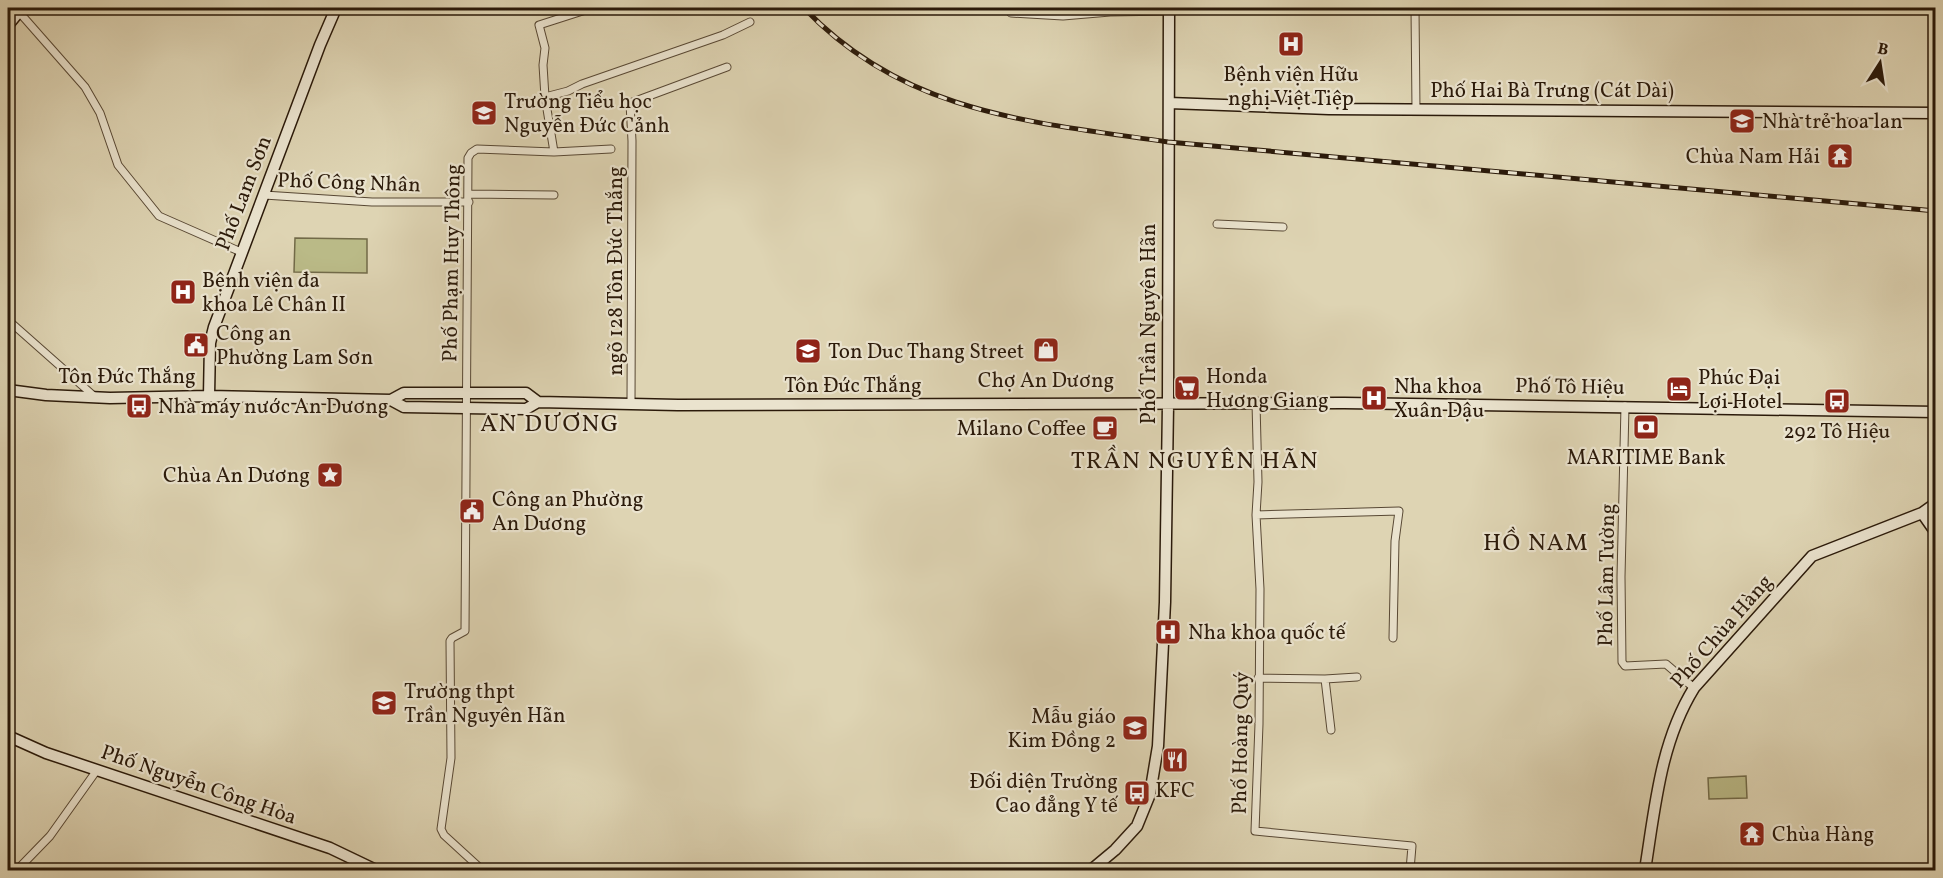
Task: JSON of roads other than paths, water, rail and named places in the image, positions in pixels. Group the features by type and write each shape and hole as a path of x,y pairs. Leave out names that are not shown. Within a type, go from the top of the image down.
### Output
{"main road":[{"name":"Phố Lam Sơn","path":"209,396 210,343 214,327 336,8"},
{"name":"Phố Trần Nguyên Hãn","path":"1091,870 1115,850 1137,826 1150,794 1158,746 1165,602 1168,405 1169,9"},
{"path":"8,25 20,10"},
{"name":"Phố Hai Bà Trưng (Cát Dài)","path":"1169,103 1329,109 1935,113"},
{"name":"Tôn Đức Thắng","path":"8,390 46,395 95,397 209,396 391,400 404,407 465,408 526,408 538,402 1168,405"},
{"name":"Tôn Đức Thắng","path":"391,400 404,393 526,393 538,402"},
{"name":"Phố Tô Hiệu","path":"1168,405 1256,403 1625,406 1935,412"},
{"name":"Phố Chùa Hàng","path":"1645,870 1664,756 1677,717 1694,688 1812,555 1922,513 1935,503"},
{"path":"1922,513 1935,533"},
{"name":"Phố Nguyễn Công Hòa","path":"8,736 46,753 330,848 376,870"}],"street":[{"path":"554,152 545,97 543,65 545,48 539,25 592,8"},
{"path":"1415,8 1416,110"},
{"path":"1011,13 1063,16 1169,9"},
{"path":"20,10 85,87 100,113 118,165 159,216 242,252"},
{"path":"545,97 568,91 582,84 723,35 750,22"},
{"name":"ngõ 128 Tôn Đức Thắng","path":"631,404 632,141 630,103 727,67"},
{"name":"Phố Phạm Huy Thông","path":"480,870 444,836 441,829 451,758 450,641 465,631 468,158 477,149 554,152 611,149"},
{"name":"Phố Công Nhân","path":"264,195 372,202 554,195"},
{"path":"1217,224 1283,226"},
{"path":"8,320 95,397"},
{"name":"Phố Hoàng Quý","path":"1256,403 1256,515 1260,589 1255,831 1412,846 1410,870"},
{"name":"Phố Lâm Tường","path":"1625,406 1621,577 1622,662 1625,666 1666,664 1694,688"},
{"path":"1256,515 1399,511 1395,541 1393,638"},
{"path":"1258,678 1325,680 1357,677"},
{"path":"1325,680 1331,730"},
{"path":"17,870 50,836 97,770"}],"railway":[{"path":"804,8 843,43 884,71 927,92 972,107 1068,128 1168,142 1936,211"}],"place":[{"name":"Bệnh viện Hữu nghị Việt Tiệp","path":"1291,44"},
{"name":"Trường Tiểu học Nguyễn Đức Cảnh","path":"484,113"},
{"name":"Nhà trẻ hoa lan","path":"1742,121"},
{"name":"Chùa Nam Hải","path":"1840,156"},
{"name":"Bệnh viện đa khoa Lê Chân II","path":"183,292"},
{"name":"Công an Phường Lam Sơn","path":"196,345"},
{"name":"Chợ An Dương","path":"1046,350"},
{"name":"Ton Duc Thang Street","path":"808,351"},
{"name":"Honda Hương Giang","path":"1187,388"},
{"name":"Phúc Đại Lợi Hotel","path":"1679,389"},
{"name":"Nha khoa Xuân Dậu","path":"1374,398"},
{"name":"292 Tô Hiệu","path":"1837,401"},
{"name":"Nhà máy nước An Dương","path":"139,406"},
{"name":"MARITIME Bank","path":"1646,427"},
{"name":"Milano Coffee","path":"1105,428"},
{"name":"Chùa An Dương","path":"330,475"},
{"name":"Công an Phường An Dương","path":"472,511"},
{"name":"Nha khoa quốc tế","path":"1168,632"},
{"name":"Trường thpt Trần Nguyên Hãn","path":"384,703"},
{"name":"Mẫu giáo Kim Đồng 2","path":"1135,728"},
{"name":"KFC","path":"1175,760"},
{"name":"Đối diện Trường Cao đẳng Y tế","path":"1137,793"},
{"name":"Chùa Hàng","path":"1752,834"}],"district":[{"name":"AN DƯƠNG","path":"550,423"},
{"name":"TRẦN NGUYÊN HÃN","path":"1195,460"},
{"name":"HỒ NAM","path":"1536,542"}]}
